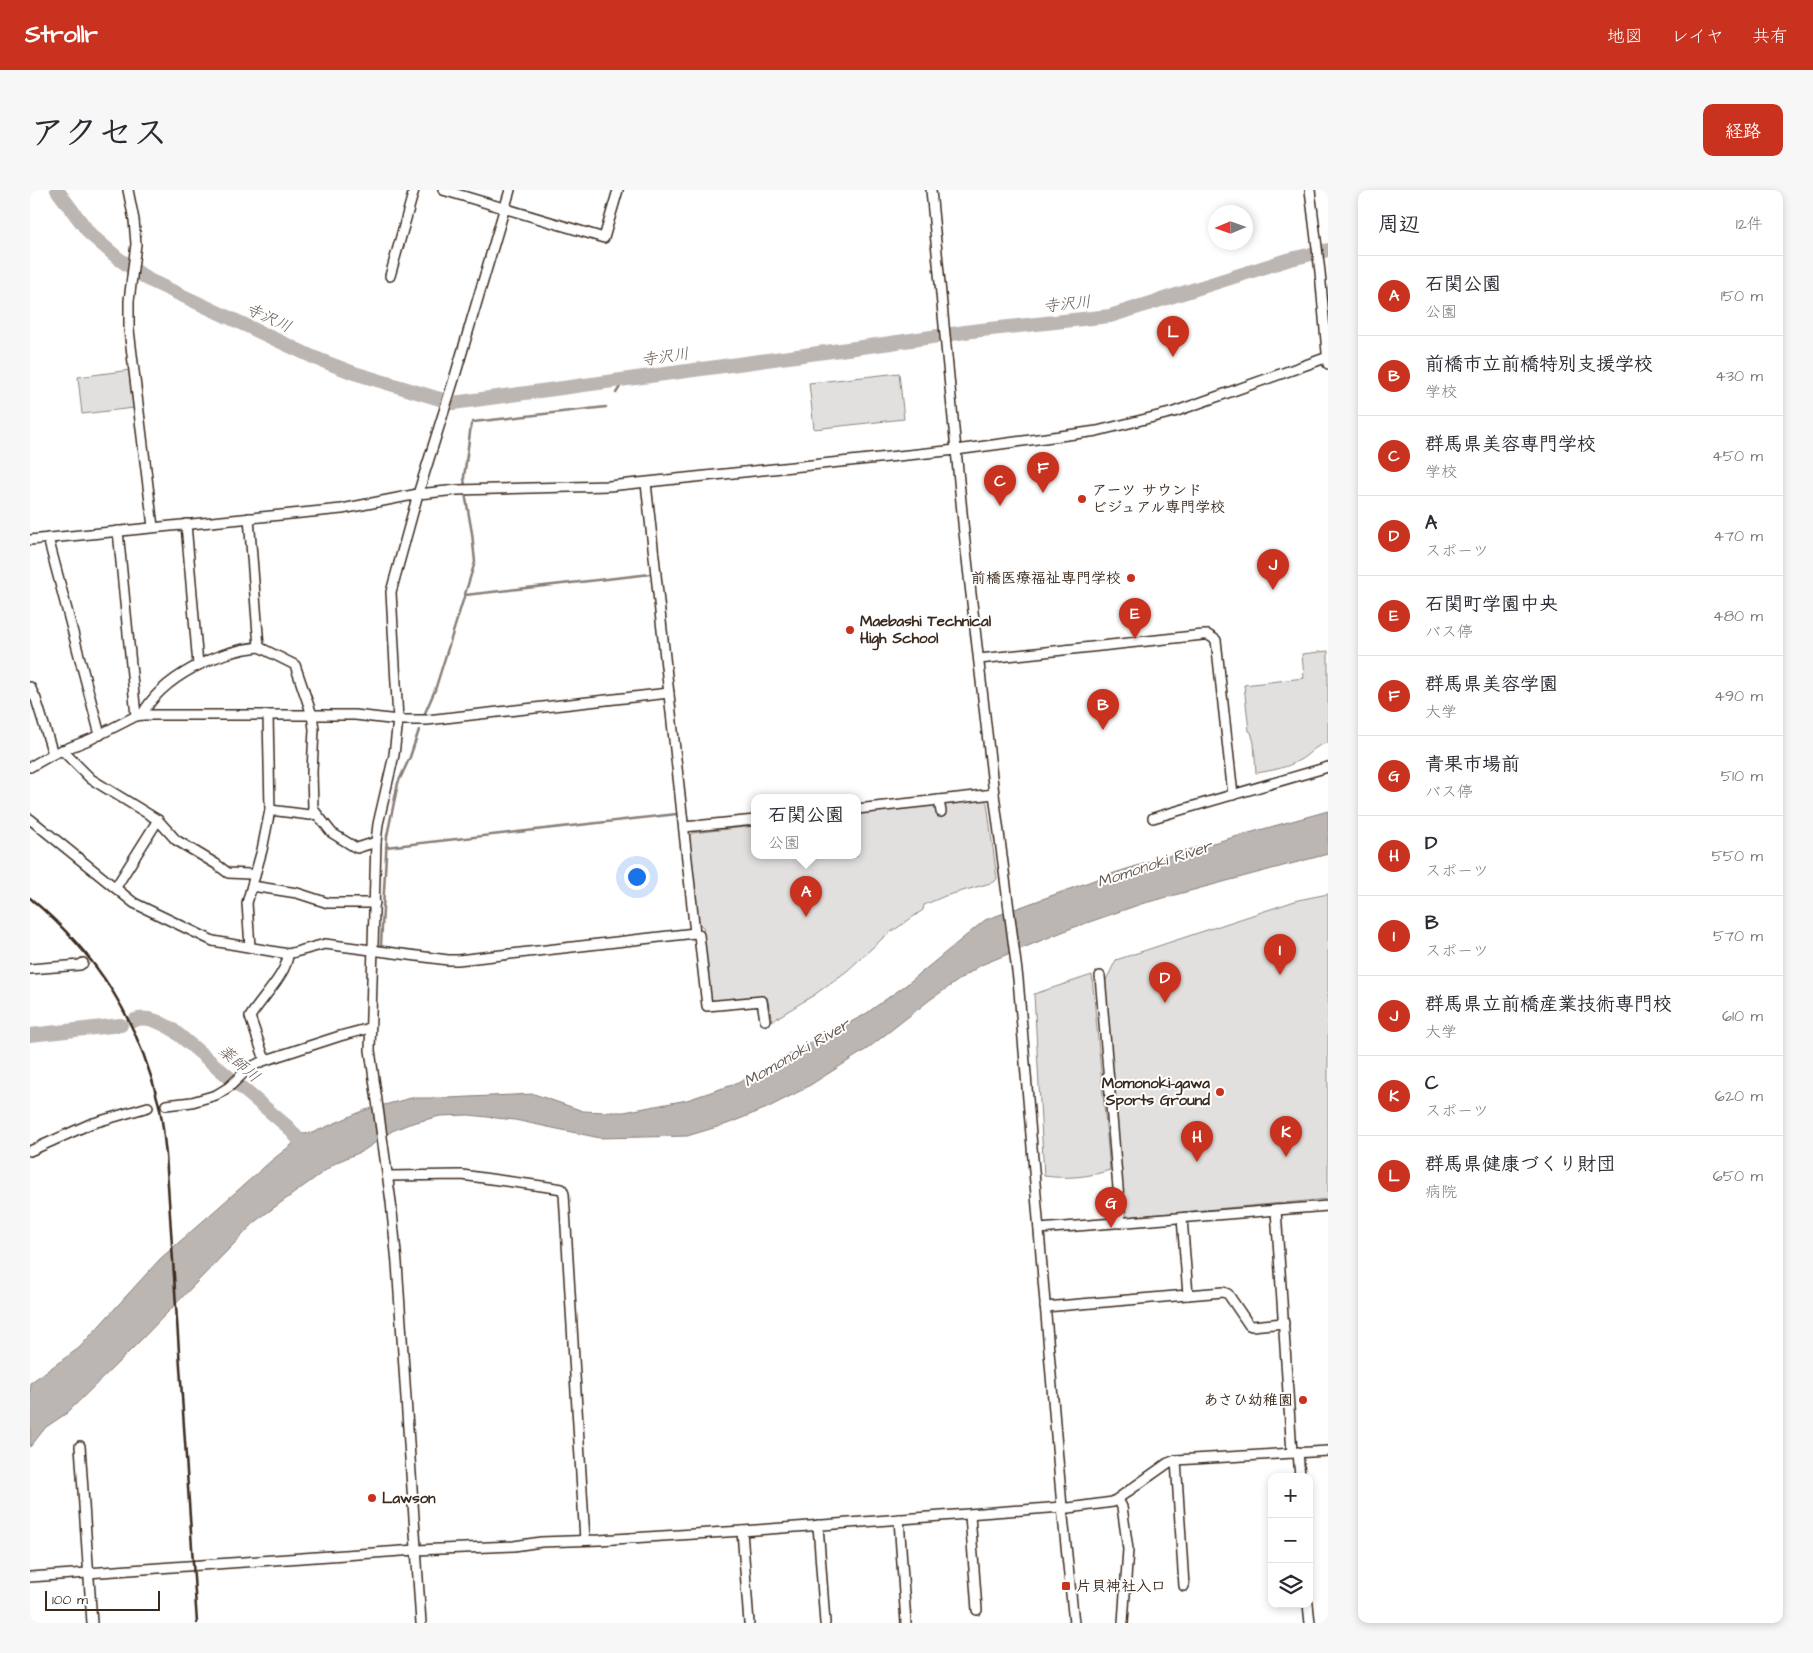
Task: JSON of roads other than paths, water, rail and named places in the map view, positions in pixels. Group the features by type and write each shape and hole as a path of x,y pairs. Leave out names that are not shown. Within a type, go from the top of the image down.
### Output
{"street":[{"path":"128,190 134,220 136,244 129,301 129,330 153,527"},
{"path":"390,276 414,190"},
{"path":"444,190 604,238 618,190"},
{"path":"421,1623 397,1263 387,1171 370,1050 376,842 378,824 394,755 398,720 391,592 418,494 510,190"},
{"path":"931,190 956,450 979,659 1017,970 1062,1507 1074,1623"},
{"path":"30,540 342,510 377,501 418,494 491,488 609,486 956,450 1097,431 1174,412 1328,360 1316,230 1310,190"},
{"path":"646,482 694,933"},
{"path":"249,518 259,647"},
{"path":"186,524 198,664"},
{"path":"118,531 139,716"},
{"path":"48,538 100,735"},
{"path":"979,659 1203,635 1214,638 1216,640 1233,795"},
{"path":"30,767 53,754 100,735 139,716 165,688 198,664 221,656 259,647 295,665 312,715 314,735 313,809 316,814 332,833 353,846 361,847 376,842"},
{"path":"30,687 36,699 53,754"},
{"path":"139,716 355,715 398,720 427,720 669,693"},
{"path":"250,947 247,903 262,850 270,810 268,715"},
{"path":"62,750 91,779 158,820 176,840 228,873 255,876"},
{"path":"1153,818 1328,767"},
{"path":"861,809 994,794"},
{"path":"939,800 941,812"},
{"path":"270,810 310,815 316,814"},
{"path":"30,819 134,902 213,941 288,954 325,944 458,960 694,933 699,935 707,1006 762,1001 765,1020"},
{"path":"116,887 158,820"},
{"path":"684,828 751,820"},
{"path":"252,886 297,893 328,903 375,903"},
{"path":"265,1060 250,1017 284,969 288,954"},
{"path":"30,970 80,965 83,963"},
{"path":"1100,976 1121,1223"},
{"path":"166,1105 216,1095 250,1068 265,1060 370,1028"},
{"path":"30,1151 95,1122 148,1107"},
{"path":"387,1171 462,1175 562,1190 564,1194 585,1540"},
{"path":"1039,1228 1328,1206"},
{"path":"1276,1210 1295,1453 1299,1473"},
{"path":"1182,1218 1188,1295"},
{"path":"1045,1307 1226,1293 1249,1325 1284,1323"},
{"path":"80,1446 92,1623"},
{"path":"30,1577 1069,1508 1106,1504 1118,1499 1168,1463 1176,1460 1328,1450"},
{"path":"1176,1460 1184,1586"},
{"path":"1118,1499 1122,1507 1128,1550 1123,1623"},
{"path":"970,1514 977,1610"},
{"path":"900,1519 906,1623"},
{"path":"818,1525 825,1623"},
{"path":"742,1531 750,1623"},
{"path":"1308,1608 1310,1623"}],"water":[{"name":"Momonoki River","path":"1328,811 1328,854 1141,904 1072,928 981,965 931,999 867,1049 804,1089 767,1108 727,1124 687,1136 600,1138 515,1120 469,1115 440,1116 409,1124 392,1131 363,1151 337,1162 257,1220 67,1413 46,1427 30,1447 30,1383 79,1348 160,1259 295,1142 293,1132 312,1133 365,1110 411,1098 534,1094 583,1111 605,1112 624,1112 687,1100 738,1083 816,1039 864,1015 906,985 985,920 1108,875 1184,851"}],"waterway":[{"name":"寺沢川","path":"57,190 90,234 119,259 149,280 315,358 354,373 453,403 972,331 1110,316 1287,260 1328,250"},
{"path":"616,393 625,379"},
{"path":"465,487 464,477 473,422 606,407"},
{"path":"425,713 435,690 475,562 465,493"},
{"path":"465,595 651,574"},
{"path":"381,945 387,836 398,783 410,757 419,730"},
{"path":"386,847 677,814"},
{"name":"薬師川","path":"135,1020 149,1019 172,1029 288,1127 304,1146"},
{"name":"薬師川","path":"30,1035 121,1025"}],"railway":[{"path":"30,898 76,942 112,991 140,1044 159,1105 166,1155 197,1623"}],"place":[{"name":"群馬県健康づくり財団","path":"1173,357"},
{"name":"群馬県美容学園","path":"1043,493"},
{"name":"アーツ サウンド ビジュアル専門学校","path":"1082,499"},
{"name":"群馬県美容専門学校","path":"1000,506"},
{"name":"前橋医療福祉専門学校","path":"1131,578"},
{"name":"群馬県立前橋産業技術専門校","path":"1273,590"},
{"name":"Maebashi Technical High School","path":"850,630"},
{"name":"石関町学園中央","path":"1135,639"},
{"name":"前橋市立前橋特別支援学校","path":"1103,730"},
{"name":"石関公園","path":"806,917"},
{"name":"B","path":"1280,975"},
{"name":"A","path":"1165,1003"},
{"name":"Momonoki-gawa Sports Ground","path":"1220,1092"},
{"name":"C","path":"1286,1157"},
{"name":"D","path":"1197,1162"},
{"name":"青果市場前","path":"1111,1228"},
{"name":"あさひ幼稚園","path":"1303,1400"},
{"name":"Lawson","path":"372,1498"},
{"name":"片貝神社入口","path":"1066,1586"}]}
